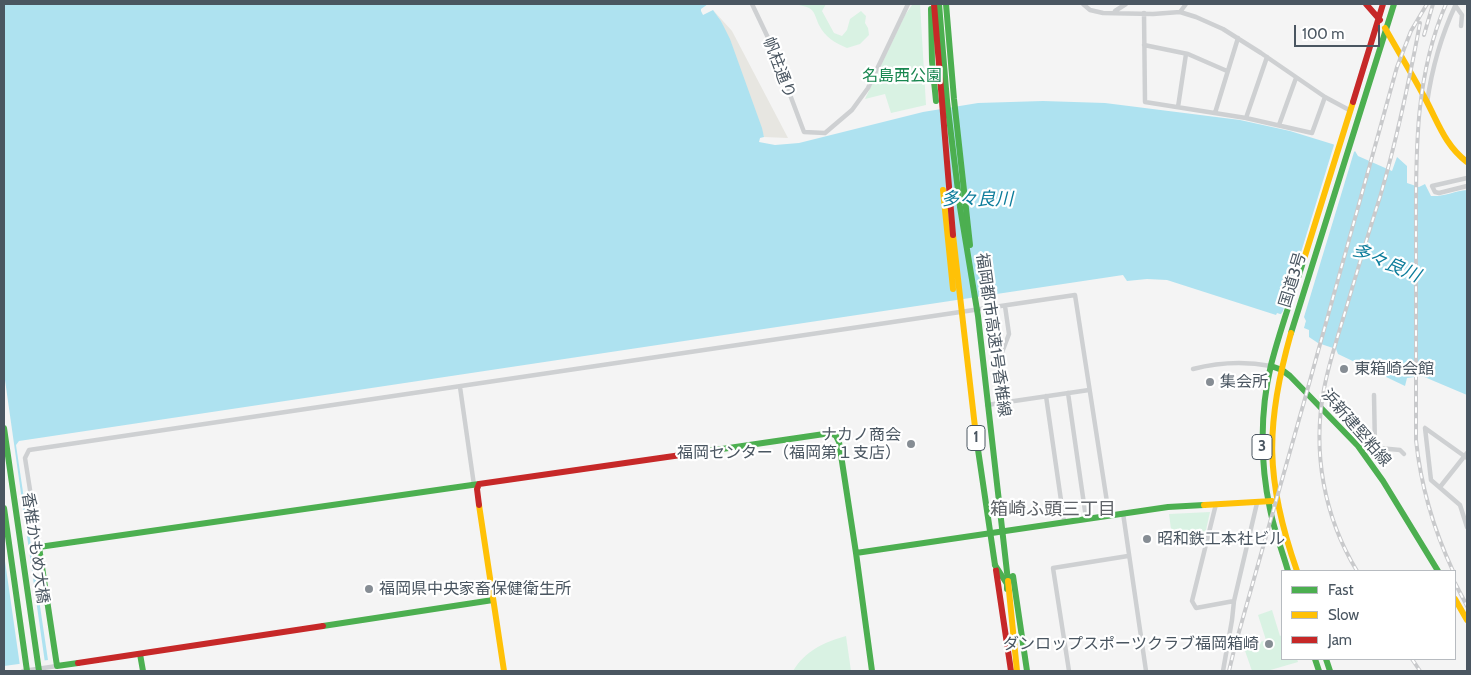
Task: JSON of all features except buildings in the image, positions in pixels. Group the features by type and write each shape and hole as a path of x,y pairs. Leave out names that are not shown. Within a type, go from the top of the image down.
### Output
{"main road":[{"name":"福岡都市高速1号香椎線","path":"939,4 947,101 960,207 977,304 1020,671"},
{"path":"946,4 946,100 952,284 962,328"},
{"path":"1366,4 1378,17 1386,30 1447,143 1456,154 1467,162"},
{"name":"国道3号","path":"1288,570 1268,502 1262,452 1262,425 1271,366 1383,4"},
{"name":"国道3号","path":"1297,570 1276,501 1271,451 1274,405 1294,322 1394,4"},
{"name":"福岡都市高速1号香椎線","path":"932,5 962,328 980,473 1010,671"},
{"path":"932,5 932,62 946,100 977,304"},
{"path":"946,100 976,317 1001,531 1020,671"},
{"path":"946,100 949,189 992,532 995,577 1010,671"},
{"name":"浜新建堅粕線","path":"1271,366 1282,370 1358,446 1383,480 1437,570"},
{"name":"香椎かもめ大橋","path":"4,428 38,671"},
{"path":"494,600 58,666 39,547 830,433 836,436 839,442 872,671"},
{"path":"477,485 504,671"},
{"path":"998,487 1006,526 1027,671"},
{"path":"856,553 1168,507 1276,501"},
{"name":"香椎かもめ大橋","path":"4,508 28,671"},
{"path":"995,565 1007,584 1020,671"},
{"path":"1456,601 1467,620"},
{"path":"140,654 143,671"}],"street":[{"name":"帆柱通り","path":"752,4 771,44 804,132 825,133 852,110 868,88 882,50 908,4"},
{"path":"1084,4 1090,10 1144,13 1180,12 1196,17 1238,38 1325,97 1351,111"},
{"path":"1114,12 1126,4"},
{"path":"1180,12 1185,4"},
{"path":"1456,4 1462,15 1461,26"},
{"path":"1427,104 1431,73 1439,45 1456,4"},
{"path":"1144,13 1145,102 1246,118 1312,133 1325,97"},
{"path":"1215,113 1238,38"},
{"path":"1144,45 1186,54 1227,71"},
{"path":"1178,107 1186,54"},
{"path":"1246,118 1267,57"},
{"path":"1280,125 1296,78"},
{"path":"1467,178 1432,186 1435,192 1440,194 1467,186"},
{"path":"39,547 25,458 29,450 1075,295 1109,515"},
{"path":"1002,402 1001,355 1009,334 1005,306"},
{"path":"1193,369 1213,364 1249,362 1271,366"},
{"path":"460,387 477,485"},
{"path":"986,405 1089,390"},
{"path":"1068,393 1086,518"},
{"path":"1046,396 1064,521"},
{"path":"1374,396 1375,448"},
{"path":"1440,487 1466,456 1425,428 1430,480 1455,499 1461,507 1467,527"},
{"path":"1358,446 1400,450 1404,454"},
{"path":"1224,671 1234,601 1258,503"},
{"path":"1216,504 1192,601 1196,608 1234,601"},
{"path":"1461,507 1467,504"},
{"path":"1123,513 1146,671"},
{"path":"1070,671 1054,568 1128,556"},
{"path":"23,671 58,666"}],"green space":[{"path":"797,4 826,4 822,11 834,33 842,36 847,30 850,19 861,11 866,16 865,23 869,35 860,44 847,48 834,42 824,33 811,9"},
{"name":"名島西公園","path":"920,4 926,105 891,113 885,94 865,99 905,15 912,5"},
{"path":"1210,512 1204,539 1173,544 1169,514"},
{"name":"ダンロップスポーツクラブ福岡箱崎","path":"1272,610 1281,636 1281,660 1297,660 1298,662 1267,671 1252,671 1244,648 1266,640 1258,615"},
{"path":"846,636 851,671 793,671 803,658 816,648"}],"sand":[{"path":"713,10 732,31 788,138 764,137 721,21"}],"water":[{"name":"多々良川","path":"4,4 708,4 701,11 703,15 713,10 730,39 762,128 764,137 760,138 759,142 775,145 799,143 923,112 978,103 1043,101 1105,103 1240,120 1290,131 1355,151 1358,156 1392,171 1397,157 1407,166 1407,183 1419,187 1425,184 1431,196 1467,190 1467,395 1422,376 1407,378 1405,386 1338,354 1336,349 1318,343 1309,337 1309,330 1304,328 1305,322 1277,313 1276,315 1167,280 1127,281 1123,275 19,441 16,445 48,660 4,666"}],"pier":[{"path":"1333,142 1357,149 1354,152 1304,317 1306,321 1304,327 1302,324 1279,317 1283,311 1334,145"},
{"path":"4,373 45,663 20,666 4,554"}],"railway":[{"path":"1229,671 1397,67 1411,31 1427,4"},
{"path":"1424,35 1433,4"},
{"path":"1446,4 1427,62 1419,122 1416,182 1416,440 1421,475 1429,507 1439,539 1453,570"},
{"path":"1356,570 1336,529 1329,506 1320,460 1319,436 1321,413 1331,359 1392,154 1420,23"},
{"path":"1456,585 1467,606"},
{"path":"1413,660 1420,671"}],"traffic: fast":[{"path":"939,4 947,101"},
{"path":"946,4 970,245"},
{"path":"1291,333 1394,4"},
{"path":"931,9 932,61 936,101"},
{"path":"947,101 960,207 978,316 1008,581"},
{"path":"1288,570 1270,509 1264,474 1263,419 1271,365 1304,259"},
{"path":"1271,366 1282,370 1290,376 1358,446 1383,481 1437,570"},
{"path":"4,428 39,671"},
{"path":"681,455 831,433 836,436 839,442 856,553 1168,507 1204,505"},
{"path":"976,436 995,565"},
{"path":"78,663 57,666 39,547 479,484"},
{"path":"4,508 27,671"},
{"path":"856,553 872,671"},
{"path":"995,565 1007,584 1007,589"},
{"path":"1013,576 1027,671"},
{"path":"323,626 493,600"},
{"path":"140,654 143,671"},
{"path":"1315,660 1319,671"},
{"path":"1326,660 1330,671"}],"traffic: slow":[{"path":"1385,28 1444,135 1467,162"},
{"path":"1304,259 1353,102"},
{"path":"943,190 953,289"},
{"path":"953,235 976,436"},
{"path":"1291,333 1276,396 1272,452 1279,508 1297,570"},
{"path":"1204,505 1272,501"},
{"path":"479,505 504,671"},
{"path":"1008,581 1017,671"},
{"path":"1456,601 1467,620"}],"traffic: jam":[{"path":"934,4 953,235"},
{"path":"1366,4 1380,20"},
{"path":"1353,102 1383,4"},
{"path":"479,505 477,489 479,484 681,455"},
{"path":"996,570 1011,671"},
{"path":"78,663 323,626"}],"place":[{"name":"東箱崎会館","path":"1344,369"},
{"name":"集会所","path":"1210,382"},
{"name":"ナカノ商会 福岡センター（福岡第１支店）","path":"911,444"},
{"name":"昭和鉄工本社ビル","path":"1147,539"},
{"name":"福岡県中央家畜保健衛生所","path":"369,589"},
{"name":"ダンロップスポーツクラブ福岡箱崎","path":"1269,644"}],"district":[{"name":"箱崎ふ頭三丁目","path":"1053,510"}]}
